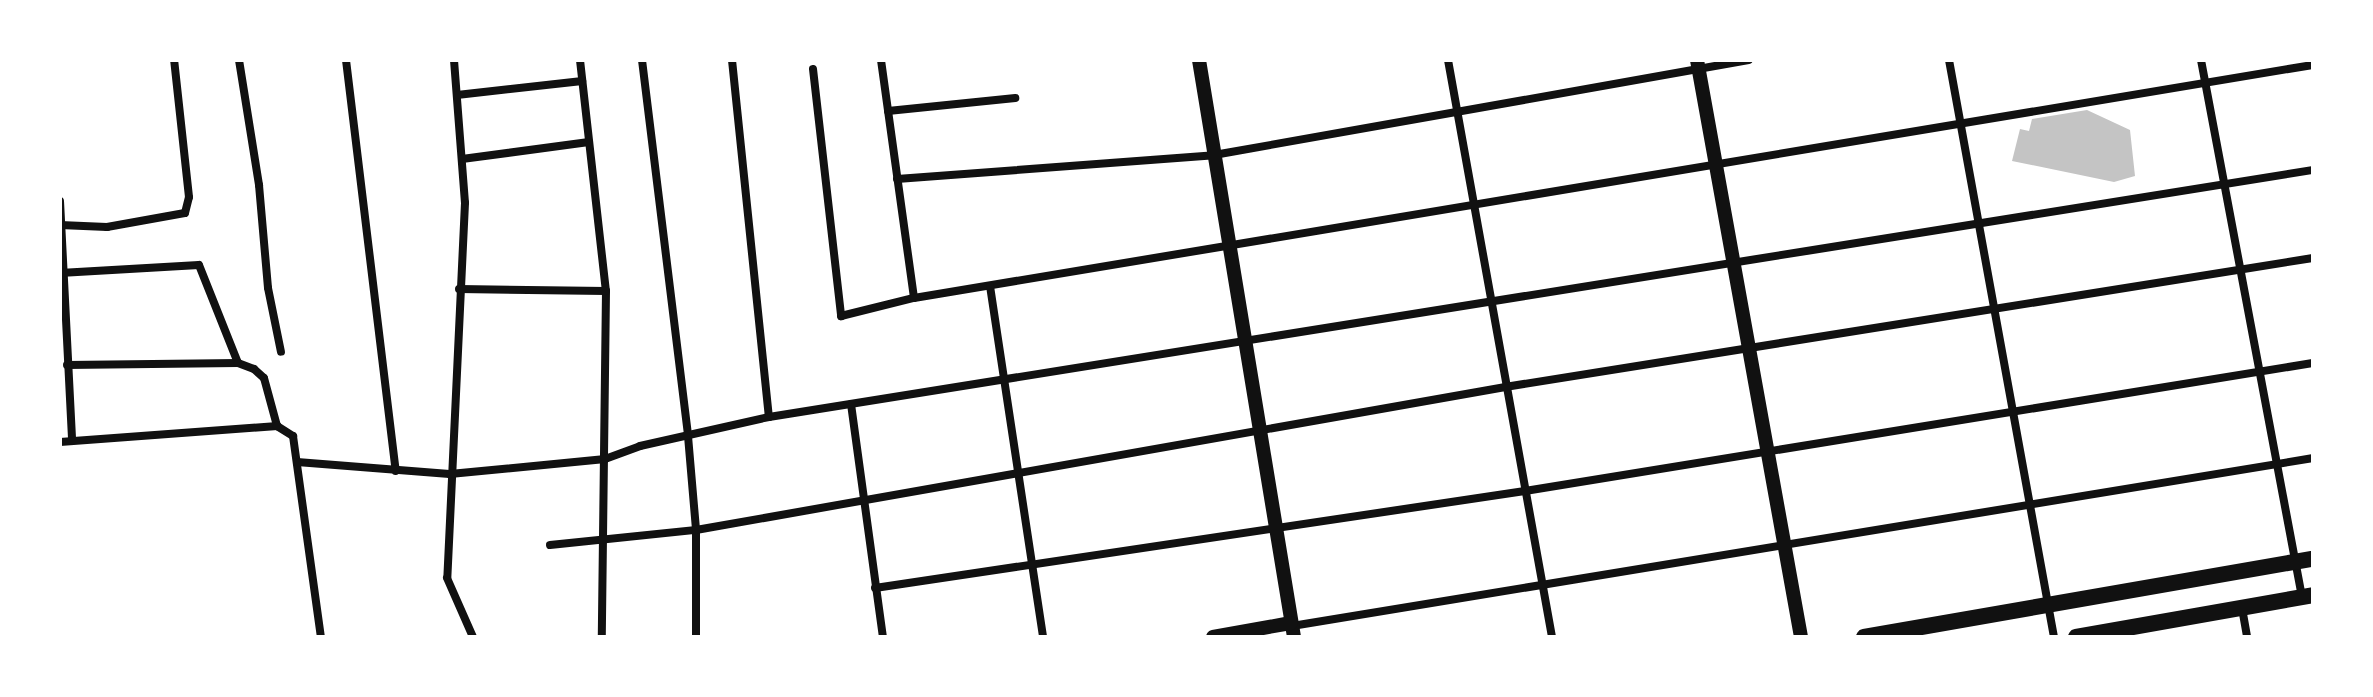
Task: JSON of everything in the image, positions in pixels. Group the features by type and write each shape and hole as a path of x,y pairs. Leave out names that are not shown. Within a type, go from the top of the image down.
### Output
{"main road":[{"path":"1864,637 2313,559"},
{"path":"2076,637 2308,596"}],"street":[{"path":"60,225 107,227 185,213 189,197 174,60"},
{"path":"239,60 259,185 268,288 281,352"},
{"path":"346,60 396,471"},
{"path":"454,60 465,203 447,578 473,637"},
{"path":"580,60 606,291 602,637"},
{"path":"642,60 688,436 696,530 696,637"},
{"path":"732,60 769,417"},
{"path":"881,60 914,298"},
{"path":"1199,60 1292,629"},
{"path":"1448,60 1552,637"},
{"path":"897,179 1214,155 1457,112 1698,64 1749,60"},
{"path":"1949,60 2054,637"},
{"path":"2201,60 2295,562 2308,596"},
{"path":"1698,64 1801,637"},
{"path":"813,69 841,316 914,298 1229,248 2313,65"},
{"path":"457,95 582,81"},
{"path":"888,111 1015,98"},
{"path":"462,159 589,142"},
{"path":"297,462 450,474 605,459 769,417 1491,304 2313,170"},
{"path":"60,201 63,335 72,441"},
{"path":"550,545 696,530 1260,433 1505,387 2313,258"},
{"path":"62,273 199,265 238,363"},
{"path":"990,286 1043,637"},
{"path":"459,289 606,291"},
{"path":"67,365 238,363 254,369 264,378 277,426"},
{"path":"875,588 1525,491 2313,363"},
{"path":"851,404 883,637"},
{"path":"60,442 277,426 293,436 321,637"},
{"path":"1213,637 1292,629 2313,458"},
{"path":"2242,608 2247,637"}],"building":[{"path":"2087,110 2130,130 2135,176 2114,182 2012,161 2020,129 2029,131 2032,119"}]}
